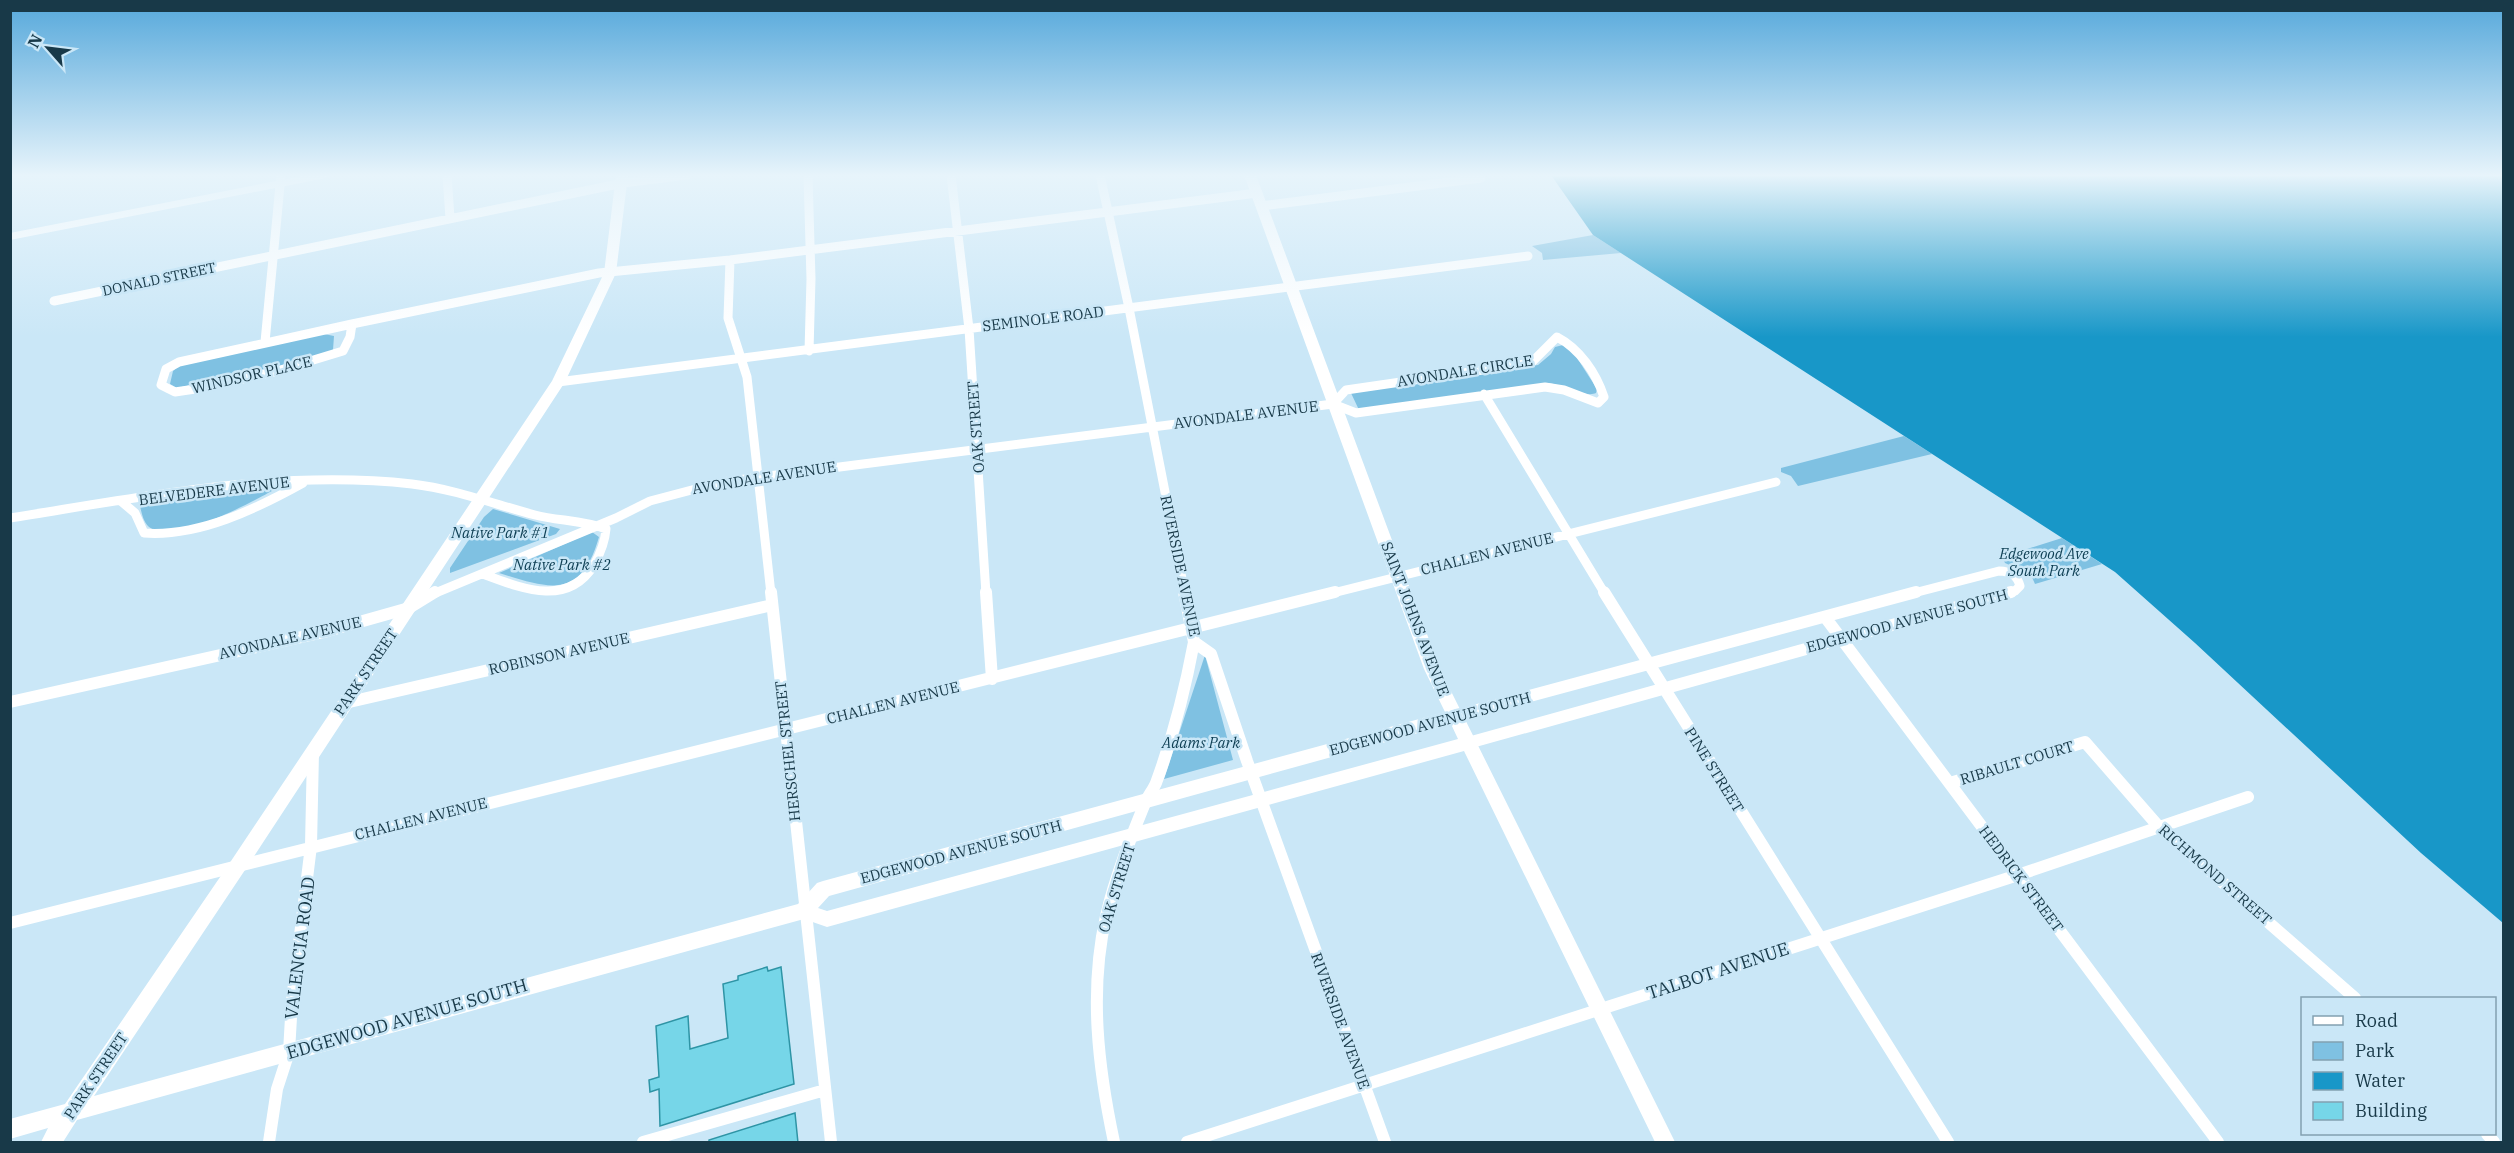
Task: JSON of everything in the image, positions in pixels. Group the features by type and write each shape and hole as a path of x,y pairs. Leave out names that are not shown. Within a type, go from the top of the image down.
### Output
{"main road":[{"path":"10,237 49,229"},
{"name":"PARK STREET","path":"51,1143 558,382 610,273 615,229"},
{"name":"SAINT JOHNS AVENUE","path":"1270,229 1432,669 1665,1143"},
{"name":"EDGEWOOD AVENUE SOUTH","path":"10,1129 804,911 823,889 1251,774 1455,716"},
{"name":"EDGEWOOD AVENUE SOUTH","path":"804,911 827,919 1468,742"}],"street":[{"path":"265,342 277,229"},
{"name":"DONALD STREET","path":"54,301 399,229"},
{"path":"808,229 811,279 809,351"},
{"name":"WINDSOR PLACE","path":"352,324 344,351 274,372 202,388 176,392 161,385 165,369 179,362 265,342 352,324 599,273 730,260 967,229"},
{"name":"RIVERSIDE AVENUE","path":"1112,229 1194,642 1211,654 1251,774 1385,1143"},
{"name":"OAK STREET","path":"958,230 969,329 992,679"},
{"name":"SEMINOLE ROAD","path":"558,382 1528,256"},
{"name":"HERSCHEL STREET","path":"730,260 728,318 747,377 831,1143"},
{"name":"AVONDALE CIRCLE","path":"1557,337 1569,342 1601,385 1604,397 1598,403 1564,390 1545,387 1356,413 1334,404 1347,390 1532,363 1540,358 1557,337"},
{"name":"PINE STREET","path":"1484,394 1648,665 1948,1143"},
{"name":"AVONDALE AVENUE","path":"10,702 324,632 409,608 435,592 670,495 722,482 1334,404"},
{"name":"BELVEDERE AVENUE","path":"10,518 259,483 358,480 412,484 550,519 598,525"},
{"name":"BELVEDERE AVENUE","path":"122,502 135,513 144,533 154,536 174,535 263,502 306,481"},
{"name":"CHALLEN AVENUE","path":"10,923 1776,482"},
{"path":"483,573 534,590 566,590 582,581 592,570 606,537 606,528 598,525"},
{"name":"EDGEWOOD AVENUE SOUTH","path":"1455,716 1994,571 2012,573 2018,578 2020,586 2015,591 1468,742"},
{"name":"ROBINSON AVENUE","path":"345,703 772,605"},
{"name":"HEDRICK STREET","path":"1825,617 2218,1143"},
{"name":"OAK STREET","path":"1114,1143 1101,1076 1096,1002 1102,932 1115,888 1146,802 1155,784 1184,695 1194,642"},
{"name":"RIBAULT COURT","path":"1950,783 2085,742"},
{"name":"RICHMOND STREET","path":"2085,742 2159,827 2353,997"},
{"name":"VALENCIA ROAD","path":"269,1143 277,1089 289,1052 292,999 311,846 313,752"},
{"name":"TALBOT AVENUE","path":"1187,1143 2018,875 2248,797"},
{"path":"643,1143 825,1090"}],"green space":[{"path":"1593,235 1621,253 1543,260 1542,253 1532,246"},
{"path":"324,334 334,336 333,350 320,357 177,388 170,384 173,371 179,366"},
{"path":"1563,345 1570,347 1597,389 1596,393 1580,393 1549,383 1359,410 1351,393 1538,365 1551,354 1555,347"},
{"path":"1904,436 1932,454 1798,486 1791,476 1781,472 1781,468"},
{"path":"279,487 214,519 176,531 161,531 149,527 144,520 140,506"},
{"name":"Native Park #1","path":"493,509 560,529 556,534 450,573 450,568 484,517"},
{"name":"Native Park #2","path":"592,532 599,537 592,557 583,571 573,580 561,585 548,585 499,573"},
{"name":"Edgewood Ave South Park","path":"2062,538 2102,564 2035,584 2031,575 2005,563 2002,557"},
{"name":"Adams Park","path":"1205,655 1233,760 1164,779"}],"water":[{"path":"1589,229 2503,229 2503,923 2421,853 2195,643 2115,572 1593,235"}],"building":[{"path":"767,967 768,971 781,967 794,1084 660,1126 659,1089 650,1092 649,1080 659,1077 656,1026 688,1016 690,1049 728,1038 723,984 738,980 738,976"},
{"path":"795,1113 798,1143 709,1143 709,1140"}]}
